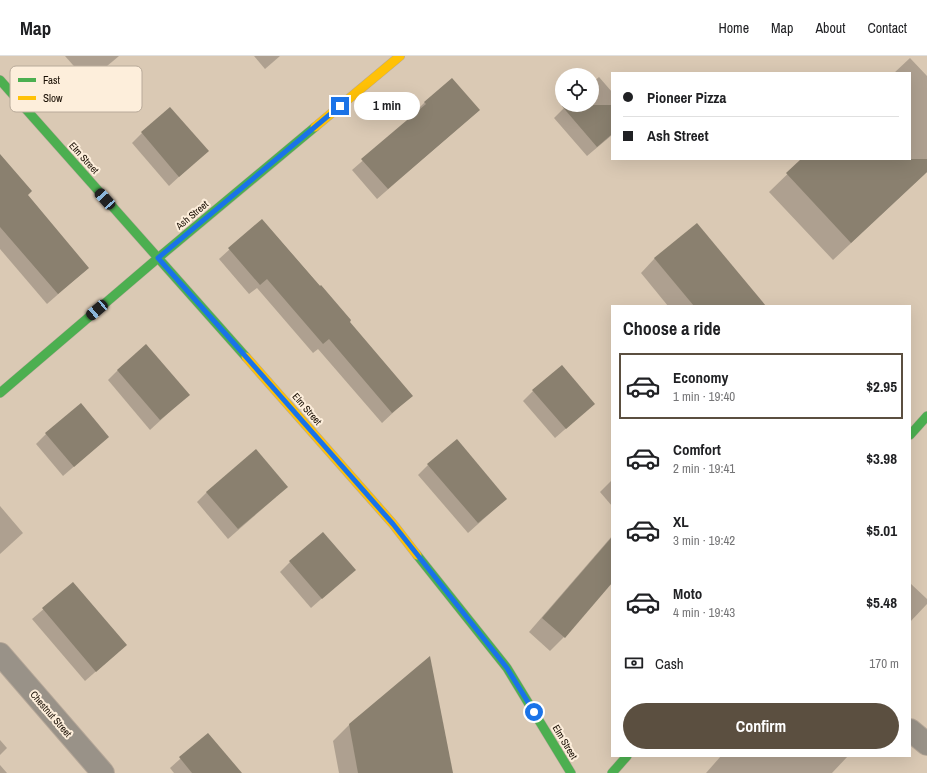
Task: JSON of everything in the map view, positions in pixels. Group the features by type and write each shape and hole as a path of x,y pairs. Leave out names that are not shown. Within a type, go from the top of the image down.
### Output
{"street":[{"name":"Ash Street","path":"0,393 158,258 400,56"},
{"name":"Elm Street","path":"0,80 10,91"},
{"name":"Elm Street","path":"28,112 393,524 507,668 571,773"},
{"path":"911,434 927,416"},
{"name":"Chestnut Street","path":"0,654 103,773"},
{"path":"911,731 927,744"},
{"path":"612,773 626,757"}],"building":[{"path":"452,78 480,110 388,189 361,159 426,104 424,102"},
{"path":"599,105 611,105 611,135 597,147 567,112 599,112"},
{"path":"170,107 209,151 179,177 141,132"},
{"path":"0,154 32,191 28,195 89,268 58,294 0,227"},
{"path":"927,159 927,172 851,243 786,173 800,160"},
{"path":"262,219 351,320 350,322 413,396 392,413 329,339 323,344 267,279 260,285 228,248"},
{"path":"697,223 765,305 693,305 654,258"},
{"path":"146,344 190,395 160,420 117,370"},
{"path":"562,365 595,404 566,429 532,390"},
{"path":"81,403 109,437 74,467 45,433"},
{"path":"457,439 507,499 478,523 427,464"},
{"path":"256,449 288,487 238,529 206,492"},
{"path":"323,532 356,570 322,599 289,561"},
{"path":"611,538 611,584 565,638 542,618"},
{"path":"73,582 127,645 96,672 42,608"},
{"path":"430,656 453,773 358,773 349,724"},
{"path":"208,733 242,773 192,773 179,757"}],"traffic: fast":[{"path":"0,80 10,91"},
{"path":"28,112 246,357"},
{"path":"0,393 158,258 315,127"},
{"path":"911,434 927,416"},
{"path":"417,555 507,668 571,773"},
{"path":"612,773 626,757"}],"traffic: slow":[{"path":"315,127 400,56"},
{"path":"246,357 393,524 417,555"}],"route":[{"path":"340,106 158,258 393,524 507,668 534,712"}]}
